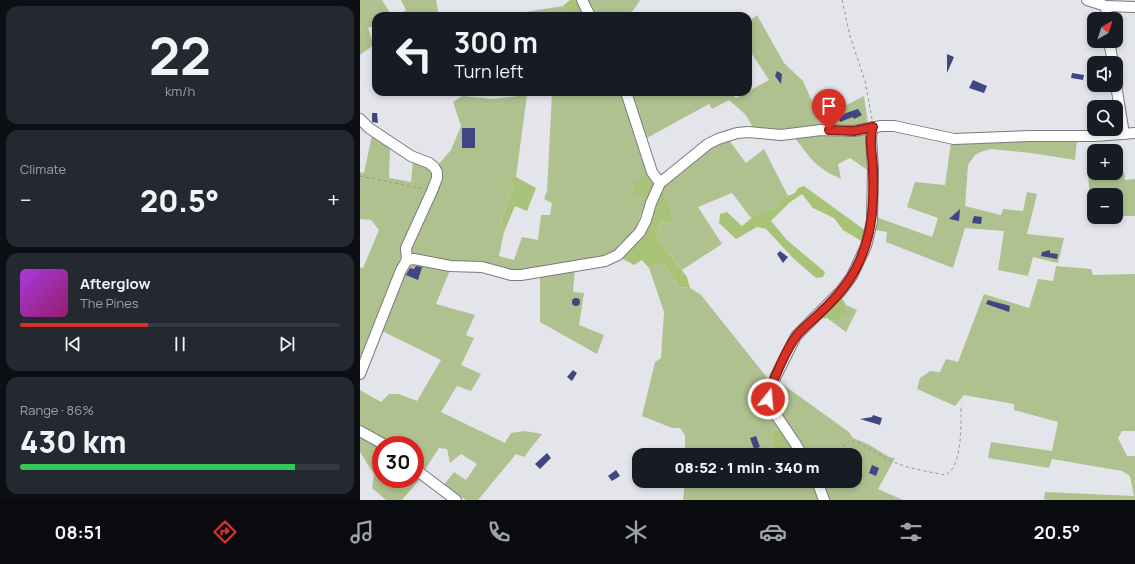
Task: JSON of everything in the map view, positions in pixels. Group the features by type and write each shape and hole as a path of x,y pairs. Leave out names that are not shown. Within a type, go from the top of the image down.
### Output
{"street":[{"path":"582,0 588,12"},
{"path":"1087,0 1106,6 1135,7"},
{"path":"1106,6 1106,12"},
{"path":"1117,92 1124,134"},
{"path":"627,96 652,172 660,183"},
{"path":"360,118 369,128 384,139 411,156 434,167 437,178 406,248 407,260 401,270 360,374"},
{"path":"798,448 770,406 769,394 776,376 796,336 841,291 852,276 866,246 872,221 873,169 871,137 873,127"},
{"path":"407,260 414,259 450,266 482,267 511,275 521,275 605,261 618,255 640,232 660,183 708,144 726,136 749,132 781,135 821,130 854,131 873,127 904,127 954,139 1029,136 1096,136 1135,133"},
{"path":"360,430 372,437"},
{"path":"424,477 456,500"},
{"path":"820,488 824,500"}],"path":[{"path":"842,0 850,36 865,82 873,127"},
{"path":"360,176 408,184 432,191"},
{"path":"841,448 850,440 862,443 886,459 919,470 945,475 948,474 951,471 960,450 961,405"}],"green space":[{"path":"360,0 382,0 390,12 372,12 372,26 368,28 372,39 372,46 360,55"},
{"path":"401,0 436,0 438,12 404,12 406,10"},
{"path":"570,0 577,0 584,12 566,12 563,6"},
{"path":"588,0 640,0 631,12 595,12"},
{"path":"563,6 566,12 526,12"},
{"path":"757,15 784,63 803,81 820,119 864,96 868,124 810,130 753,128 746,115 729,100 712,109 709,104 645,139 633,96 734,96 736,98 740,96 752,96 752,89 769,80 752,54 752,19"},
{"path":"462,96 493,99 527,96 516,177 507,176 514,184 501,222 504,232 499,256 514,260 522,237 538,240 541,215 550,215 552,203 544,199 547,191 552,96 622,96 648,174 647,199 634,233 621,248 607,257 511,271 423,257 410,253 410,248 442,178 438,165 451,150 461,126 453,102"},
{"path":"868,132 870,172 850,158 838,164 841,179 820,167 795,138 821,134 844,137"},
{"path":"372,135 390,148 389,178 411,182 413,160 427,165 434,176 401,247 401,257 360,362 360,267 363,268 379,230 371,220 360,219 360,172 364,173"},
{"path":"729,140 746,163 764,149 788,196 777,207 755,215 751,218 732,193 698,207 722,244 682,270 656,236 660,222 671,224 661,188 711,147"},
{"path":"1077,140 1075,160 1031,153 991,149 975,155 968,165 965,206 1001,215 1003,209 1023,211 1027,192 1037,194 1027,234 1064,238 1058,263 1033,257 1028,276 998,270 1004,231 965,228 953,268 886,242 887,232 876,230 876,217 932,237 938,218 907,207 915,182 945,185 951,142"},
{"path":"1123,172 1125,180 1135,179 1135,216 1123,216 1123,188 1089,188 1088,180 1123,180"},
{"path":"648,174 655,185 647,199 633,193 635,183"},
{"path":"506,175 516,177 536,188 527,211 515,206 504,232 501,222 514,184"},
{"path":"804,186 866,231 863,242 843,230 834,218 813,208 802,194 789,203 771,221 787,240 825,272 823,277 816,278 793,258 766,229 757,227 736,239 719,223 720,214 727,212 742,226 755,215 777,207 785,197 795,193 798,188"},
{"path":"661,188 670,207 671,224 660,222 656,236 687,277 690,288 679,287 663,263 649,268 642,260 634,265 621,258"},
{"path":"418,262 450,270 436,304 475,315 466,335 474,338 461,365 481,374 471,391 457,386 441,412 505,443 511,433 525,431 542,434 524,457 516,454 478,500 466,500 443,486 454,472 466,480 477,464 461,454 450,463 447,449 439,448 424,471 424,436 380,436 360,427 360,390 381,402 389,394 399,394 417,401 441,360 382,331 408,263"},
{"path":"663,263 679,287 690,288 701,295 769,380 763,399 767,409 782,428 774,430 772,438 774,448 685,448 685,435 680,428 672,428 642,416 655,362 661,358 664,312 649,268"},
{"path":"1056,266 1091,269 1093,275 1135,274 1135,431 1122,431 1118,438 1127,456 1135,456 1135,500 1044,500 1045,492 1134,496 1130,476 1122,471 1052,459 1049,468 988,458 991,442 1052,451 1058,422 1014,410 1014,404 964,395 955,406 917,389 920,378 930,371 940,372 946,359 958,362 984,294 1029,308 1038,279 1053,281"},
{"path":"575,268 573,292 584,293 579,325 604,335 597,354 540,322 540,274"},
{"path":"841,297 846,305 845,313 839,319 831,321 827,318 820,319"},
{"path":"846,305 857,310 846,332 831,321 842,316"},
{"path":"778,381 849,432 853,438 868,444 889,457 895,458 878,489 903,500 829,500 824,488 862,488 862,448 803,448 773,405 772,396"},
{"path":"782,428 794,448 774,448 772,438 774,430"},
{"path":"360,434 372,442 372,471 360,452"},
{"path":"372,488 412,488 402,500 386,500"},
{"path":"684,488 814,488 820,500 683,500"}],"building":[{"path":"947,54 954,57 947,73"},
{"path":"777,71 782,74 781,84 775,76"},
{"path":"1072,73 1084,75 1083,80 1071,78"},
{"path":"973,80 987,86 984,93 969,88"},
{"path":"858,109 862,115 854,119 853,117 840,122 839,119 846,113"},
{"path":"372,113 377,113 378,123 372,122"},
{"path":"462,128 475,128 475,148 462,148"},
{"path":"960,209 959,221 949,219"},
{"path":"974,216 982,217 981,224 972,223"},
{"path":"1050,250 1050,253 1058,254 1057,259 1041,256 1042,252"},
{"path":"780,251 788,257 783,263 777,254"},
{"path":"416,266 422,267 418,280 406,275 410,268 414,269"},
{"path":"574,298 578,298 580,302 578,306 574,306 572,304 572,300"},
{"path":"988,300 1010,306 1009,312 986,304"},
{"path":"573,370 577,373 572,381 567,377"},
{"path":"873,415 882,418 880,425 860,419 872,417"},
{"path":"756,436 760,447 754,448 750,438"},
{"path":"547,453 551,458 540,469 535,464"},
{"path":"872,465 879,468 876,476 869,473"},
{"path":"616,470 620,476 612,481 608,476"}],"route":[{"path":"768,399 776,376 796,336 834,299 852,276 866,246 870,232 872,221 873,181 871,132 873,127 854,131 839,132 829,130"}]}
